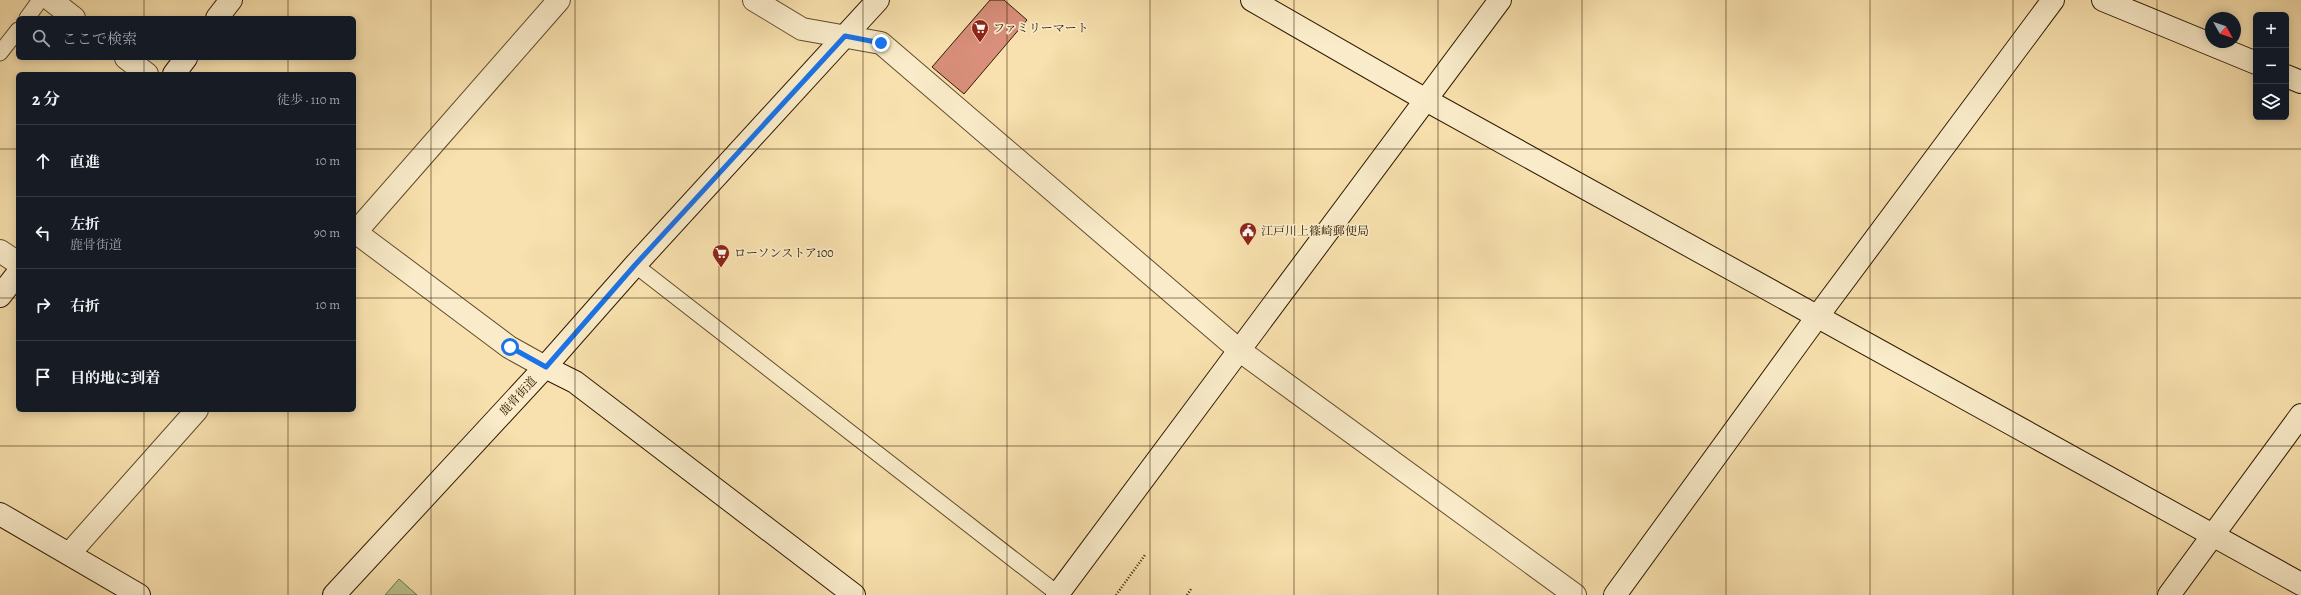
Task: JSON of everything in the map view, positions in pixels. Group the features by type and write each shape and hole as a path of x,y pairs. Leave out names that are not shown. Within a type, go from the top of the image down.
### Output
{"street":[{"path":"51,0 71,16"},
{"path":"219,16 231,0"},
{"path":"356,232 559,0"},
{"path":"754,0 802,29 881,43 1239,350 1575,595"},
{"name":"鹿骨街道","path":"334,595 546,367 635,265 878,0"},
{"path":"1252,0 1426,100 2301,584"},
{"path":"1057,595 1500,0"},
{"path":"1615,595 1817,317 2053,0"},
{"path":"2104,0 2253,63"},
{"path":"129,60 144,72"},
{"path":"176,72 184,60"},
{"path":"2289,77 2301,82"},
{"path":"356,234 510,347 575,382 854,595"},
{"path":"0,251 16,262"},
{"path":"0,296 16,276"},
{"path":"69,554 195,412"},
{"path":"2169,595 2212,534 2301,415"},
{"path":"0,514 139,595"}],"lane":[{"path":"28,16 40,0"},
{"path":"0,54 16,33"},
{"path":"635,265 1057,595"}],"path":[{"path":"1116,595 1145,555"},
{"path":"1187,595 1191,590"}],"green space":[{"path":"399,579 417,595 385,595"}],"building":[{"name":"ファミリーマート","path":"990,0 1004,0 1027,20 964,94 932,67"}],"place":[{"name":"ファミリーマート","path":"980,43"},
{"name":"江戸川上篠崎郵便局","path":"1248,246"},
{"name":"ローソンストア100","path":"721,268"}],"route":[{"path":"510,347 546,367 635,265 845,36 881,43"}]}
